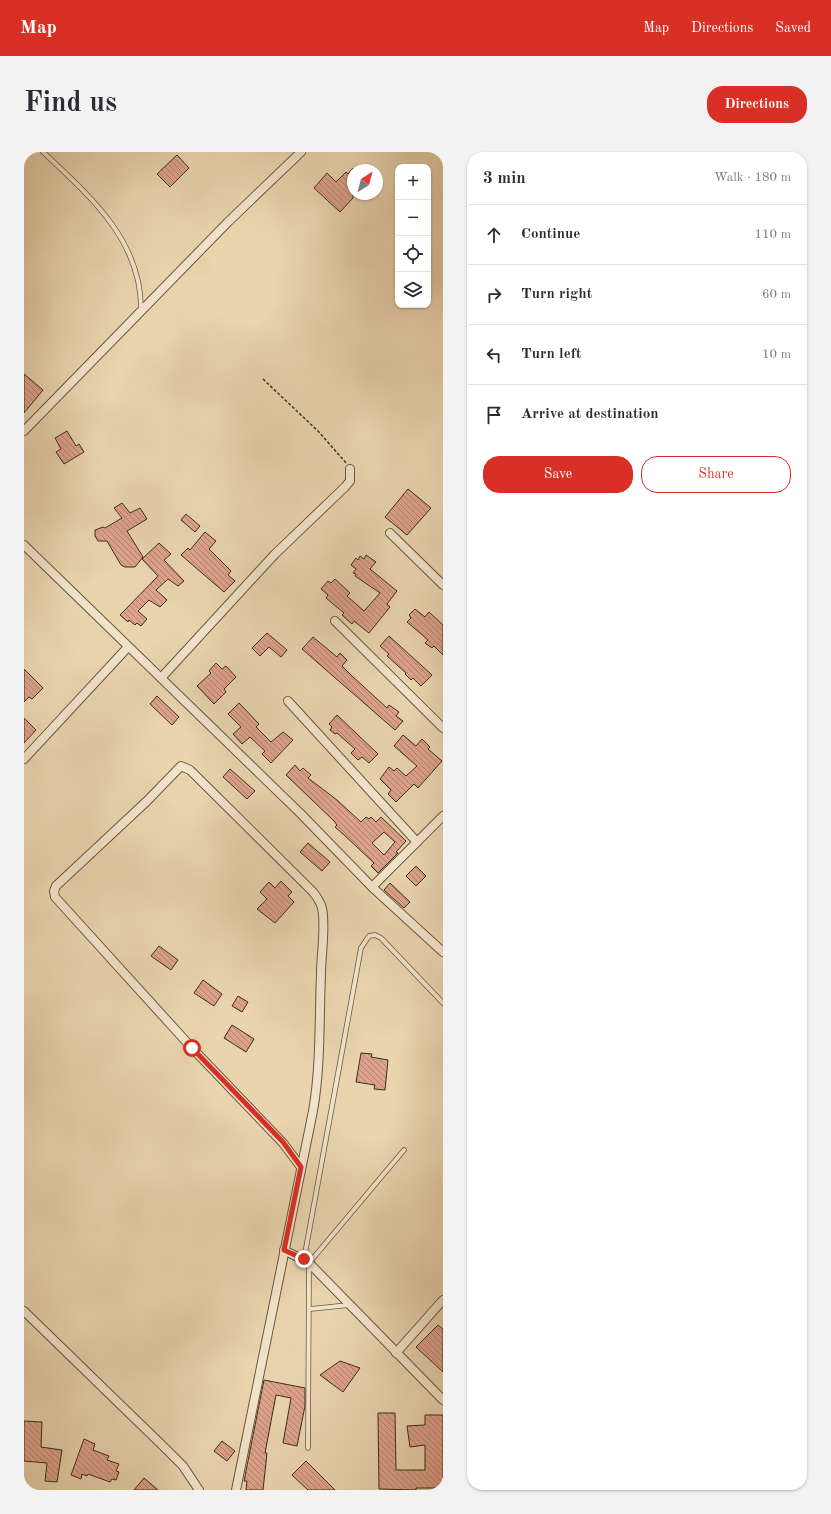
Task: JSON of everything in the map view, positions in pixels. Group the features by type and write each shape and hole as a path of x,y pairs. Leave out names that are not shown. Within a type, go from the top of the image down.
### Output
{"street":[{"path":"24,431 228,222 301,152"},
{"path":"161,678 275,554 345,487 350,481 350,469"},
{"path":"390,533 443,585"},
{"path":"24,545 300,813 372,887 443,952"},
{"path":"335,621 443,728"},
{"path":"24,759 128,647"},
{"path":"288,701 417,842"},
{"path":"236,1490 301,1167 317,1083 321,1032 321,906 313,892 296,875 190,770 180,766 148,801 56,886 54,891 55,897 192,1048 283,1142 301,1167"},
{"path":"372,887 443,816"},
{"path":"284,1250 306,1261 442,1398"},
{"path":"396,1353 443,1301"},
{"path":"24,1311 183,1466 199,1490"}],"lane":[{"path":"43,152 98,205 129,252 137,274 141,298 141,312"},
{"path":"308,1448 310,1309 306,1261 361,948 369,936 375,935 381,938 443,1002"},
{"path":"306,1261 404,1150"},
{"path":"310,1309 349,1305"}],"path":[{"path":"263,379 324,437 338,452 350,469"}],"building":[{"path":"177,155 189,168 170,187 157,174"},
{"path":"346,172 347,200 351,200 340,212 314,188 327,173 336,182"},
{"path":"24,374 43,390 24,413"},
{"path":"67,431 76,446 79,444 84,452 64,464 56,452 61,449 55,438"},
{"path":"408,489 431,508 407,535 385,517"},
{"path":"122,503 130,513 140,508 147,519 127,531 143,557 135,567 125,567 121,565 107,541 98,541 95,536 95,530 103,527 105,528 122,518 114,508"},
{"path":"186,514 200,526 195,532 181,520"},
{"path":"205,532 216,541 209,549 231,571 228,575 235,581 224,592 181,555 188,548 190,550"},
{"path":"159,543 171,554 164,560 184,581 178,586 168,579 156,590 167,600 160,607 149,600 138,611 147,619 141,626 137,623 135,625 129,620 128,622 120,615 158,576 142,559"},
{"path":"366,555 376,562 370,569 397,591 387,604 390,607 369,633 354,621 352,624 342,615 344,613 326,598 328,595 321,589 328,581 331,583 335,579 350,593 347,596 364,611 380,593 355,576 356,574 353,573 356,569 351,565 356,558 358,560 360,556 364,559"},
{"path":"415,609 425,617 429,612 443,625 443,655 434,646 432,648 425,643 428,640 407,622 411,618 409,615"},
{"path":"267,633 287,650 281,657 269,647 260,656 252,648"},
{"path":"389,636 432,675 421,686 413,678 411,680 405,674 406,673 387,656 389,654 380,646"},
{"path":"313,637 337,657 340,653 347,660 342,666 352,676 387,708 389,705 399,712 396,716 403,721 395,730 302,649"},
{"path":"216,663 222,669 226,666 236,677 224,689 226,692 214,704 197,686 211,673 209,671"},
{"path":"24,669 43,688 32,699 29,697 24,702"},
{"path":"157,696 179,717 172,725 150,704"},
{"path":"239,703 259,724 256,727 271,742 283,732 293,740 271,763 262,754 265,751 250,737 242,744 233,734 241,727 228,714"},
{"path":"337,715 378,754 369,763 362,757 358,760 351,753 355,749 337,733 335,734 330,730 332,727 329,724"},
{"path":"24,718 36,730 24,743"},
{"path":"403,735 416,746 422,739 430,747 428,749 442,761 418,788 414,784 396,802 388,794 391,790 380,779 389,767 394,771 397,768 406,776 417,766 394,746"},
{"path":"295,765 300,771 303,768 311,775 308,778 337,800 361,822 366,817 369,819 371,817 376,822 381,817 406,841 396,852 398,853 378,873 371,866 374,863 335,827 337,825 334,821 286,775","holes":["384,832 395,842 384,855 372,843"]},
{"path":"230,769 255,791 247,799 223,777"},
{"path":"308,843 330,862 322,871 300,852"},
{"path":"416,866 426,876 416,886 406,876"},
{"path":"281,881 292,892 288,896 294,902 275,923 257,909 267,899 260,892 269,882 275,888"},
{"path":"390,883 410,902 404,908 384,890"},
{"path":"159,946 178,960 171,970 151,956"},
{"path":"203,980 222,994 214,1006 194,993"},
{"path":"238,996 248,1002 242,1012 232,1006"},
{"path":"232,1025 254,1039 246,1052 224,1038"},
{"path":"361,1053 372,1054 371,1057 388,1060 385,1090 374,1089 375,1085 356,1082"},
{"path":"438,1325 443,1329 443,1372 416,1347"},
{"path":"340,1361 360,1368 343,1392 320,1375"},
{"path":"264,1380 305,1388 305,1406 297,1446 283,1443 291,1398 276,1395 265,1453 267,1453 263,1490 246,1490 247,1481 244,1481"},
{"path":"378,1413 395,1413 396,1470 425,1470 425,1445 410,1447 407,1426 425,1425 425,1415 443,1415 443,1488 416,1488 416,1490 379,1489"},
{"path":"24,1421 42,1422 41,1447 62,1450 57,1482 45,1481 47,1463 24,1461"},
{"path":"84,1439 95,1444 93,1450 109,1456 107,1460 119,1464 116,1471 119,1472 116,1480 112,1479 110,1482 88,1474 87,1476 82,1474 81,1479 71,1475"},
{"path":"222,1441 235,1451 227,1461 214,1451"},
{"path":"306,1461 335,1490 308,1490 292,1475"},
{"path":"144,1478 158,1490 134,1490"}],"route":[{"path":"192,1048 283,1142 301,1167 284,1250 304,1259"}]}
